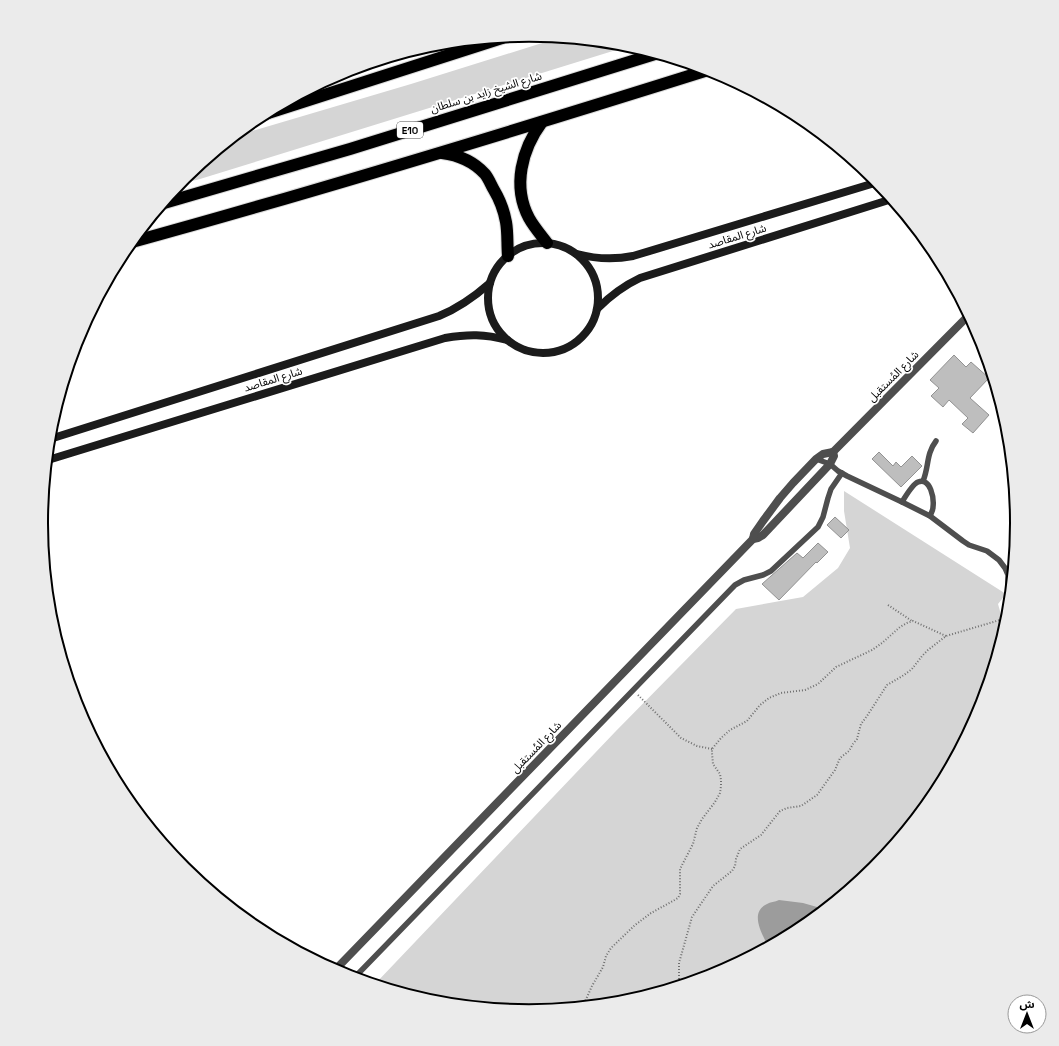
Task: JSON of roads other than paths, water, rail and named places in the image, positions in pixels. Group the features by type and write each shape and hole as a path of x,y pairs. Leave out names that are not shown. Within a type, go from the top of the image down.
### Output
{"highway":[{"path":"288,107 481,45"},
{"name":"شارع الشيخ زايد بن سلطان","path":"173,200 350,149 647,56"},
{"path":"141,239 439,153 698,73"},
{"path":"542,122 530,139 523,159 521,169 521,187 527,212 547,243"},
{"path":"439,153 459,157 473,165 485,175 497,194 504,212 508,256"}],"street":[{"name":"شارع المقاصد","path":"577,254 600,259 617,259 633,256 871,184"},
{"name":"شارع المقاصد","path":"597,309 620,289 640,278 886,201"},
{"path":"547,243 560,246 577,254 592,273 598,297 597,309 592,322 584,334 574,344 561,350 547,353 533,352 519,347 507,340 492,320 488,295 494,272 501,262 518,249 530,245 547,243"},
{"name":"شارع المقاصد","path":"57,437 439,316 466,302 490,283"},
{"name":"شارع المُستقبل","path":"341,965 752,539 780,498 816,459 823,454 833,452 965,319"},
{"name":"شارع المقاصد","path":"53,458 445,338 464,335 477,335 494,336 507,340"},
{"name":"شارع المُستقبل","path":"752,539 763,535 830,464 834,456 833,452"}],"lane":[{"path":"923,481 927,470 929,455 936,441"},
{"path":"816,459 830,464 842,473 930,516 969,545 992,554 1005,568 1007,573"},
{"path":"360,973 735,586 744,580 771,571 814,531 821,522 831,489 842,473"},
{"path":"902,502 915,484 923,481"},
{"path":"923,481 930,487 933,503 930,516"}]}
